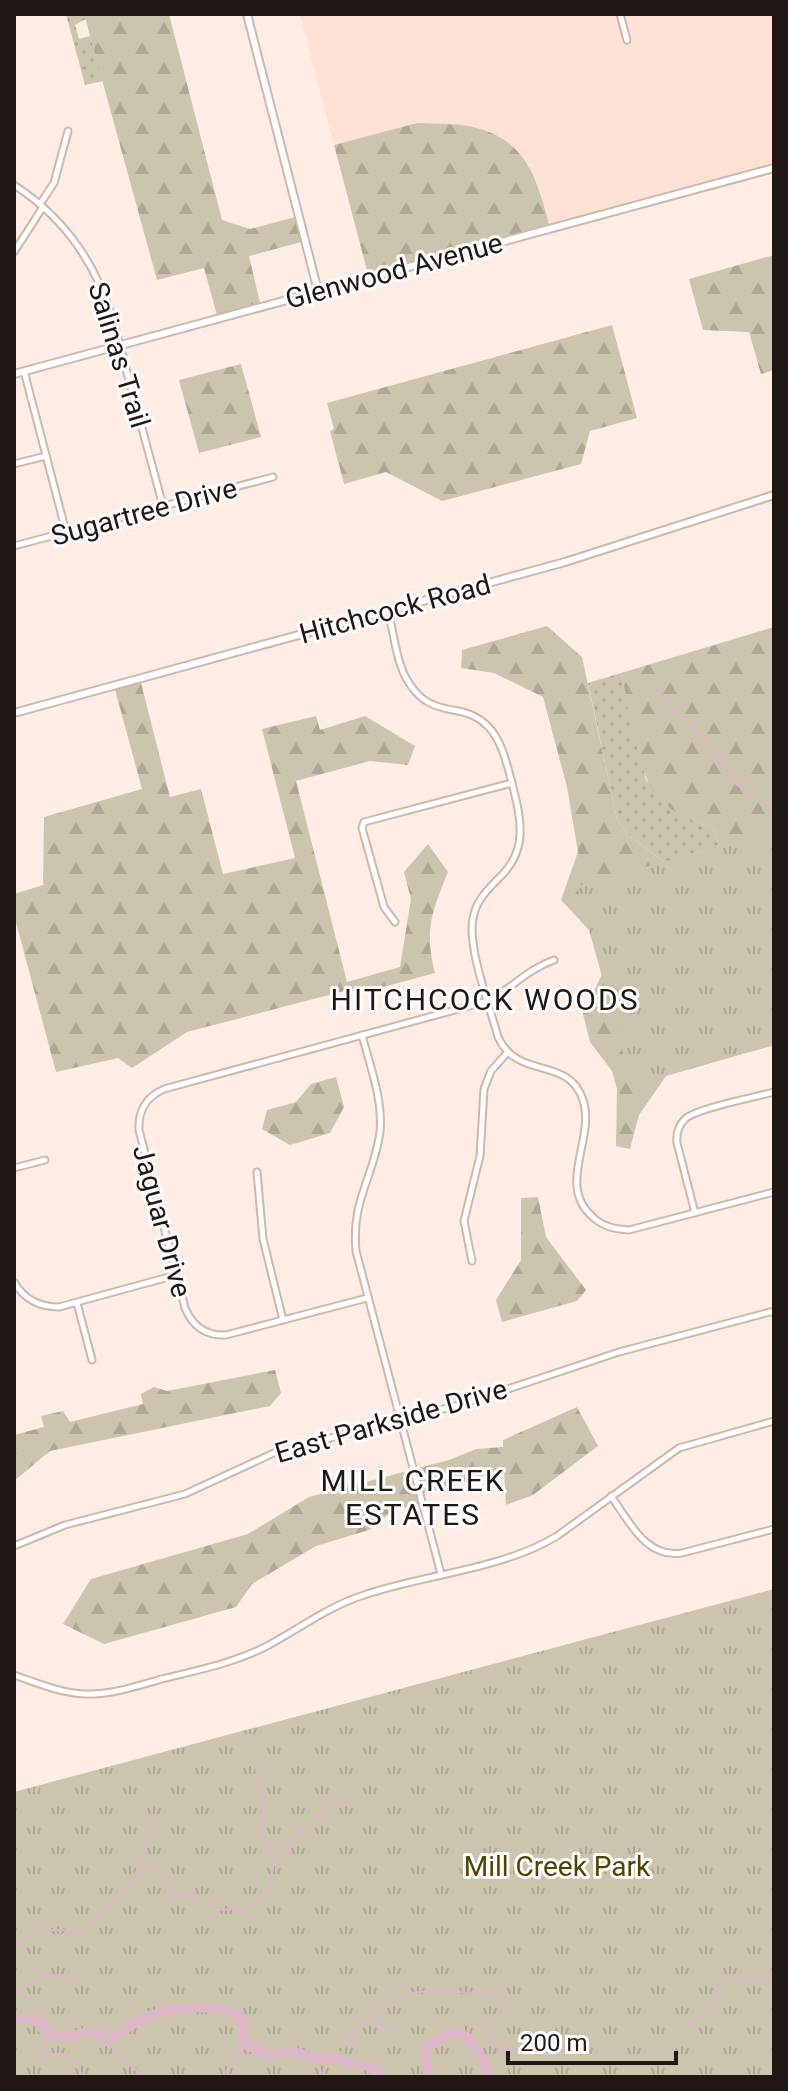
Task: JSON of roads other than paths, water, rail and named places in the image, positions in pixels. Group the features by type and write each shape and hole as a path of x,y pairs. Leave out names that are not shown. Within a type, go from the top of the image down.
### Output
{"street":[{"path":"247,14 318,291"},
{"path":"620,14 627,40"},
{"path":"14,252 54,183 68,131"},
{"name":"Glenwood Avenue","path":"14,374 774,168"},
{"name":"Salinas Trail","path":"14,185 42,205 71,236 94,271 108,302 163,506"},
{"path":"24,371 66,532"},
{"path":"14,464 46,456"},
{"name":"Sugartree Drive","path":"14,546 273,477"},
{"name":"Hitchcock Road","path":"14,713 569,561 774,495"},
{"path":"388,611 401,666 411,686 429,703 470,714 490,727 501,744 522,824 520,847 509,868 481,897 472,922 473,941 498,1037 507,1053 522,1063 561,1074 580,1093 585,1116 576,1185 581,1202 597,1221 629,1230 774,1192"},
{"path":"395,922 384,907 362,828 364,822 512,783"},
{"name":"Jaguar Drive","path":"367,1298 226,1335 206,1332 195,1325 187,1315 139,1130 140,1115 147,1100 164,1089 488,1001 509,989 526,973 554,960"},
{"path":"362,1035 378,1096 380,1117 377,1144 359,1198 355,1224 356,1251 441,1574"},
{"path":"472,1261 464,1221 480,1156 484,1089 491,1071 507,1053"},
{"path":"695,1213 677,1143 677,1132 682,1122 696,1113 774,1092"},
{"path":"14,1168 45,1160"},
{"path":"257,1172 263,1239 283,1320"},
{"path":"14,1282 28,1299 44,1306 58,1307 176,1275"},
{"path":"77,1303 92,1360"},
{"name":"East Parkside Drive","path":"14,1546 56,1528 185,1494 276,1452 477,1400 631,1349 774,1311"},
{"path":"14,1675 71,1693 92,1694 121,1690 237,1659 269,1645 350,1600 513,1556 539,1546 679,1448 774,1421"},
{"path":"611,1496 644,1540 663,1553 682,1553 774,1529"}],"waterway":[{"path":"654,685 727,769 737,785 759,797 767,813 774,809"},
{"path":"138,1866 162,1874 174,1894 194,1895 221,1910 258,1903 269,1886 273,1862 260,1838 262,1800 256,1768"},
{"path":"273,1862 311,1820 346,1801"},
{"path":"14,1944 47,1930 77,1930 95,1921 136,1872 150,1835 152,1804"},
{"path":"14,1993 35,1981 51,1977 74,1981"},
{"path":"688,2022 710,2012 717,1990 723,1983 774,1978"},
{"path":"375,2017 387,2005 416,1993 496,1993 503,2000 503,2005 486,2032 491,2043 497,2048 547,2054 553,2058"},
{"path":"14,2020 33,2018 48,2034 58,2037 92,2033 106,2039 139,2020 163,2012 192,2008 221,2009 242,2019 244,2044 268,2055 296,2052 314,2059 333,2059 368,2066 383,2077"},
{"path":"337,2059 359,2027 371,2017 378,2018 385,2030 397,2021"},
{"path":"429,2077 425,2061 427,2045 453,2031 466,2037 476,2049 487,2077"},
{"path":"45,2032 40,2042 42,2054 68,2054 84,2077"},
{"path":"224,2077 242,2038"},
{"path":"106,2039 120,2058 145,2077"},
{"path":"314,2059 324,2077"},
{"path":"336,2077 352,2063"},
{"path":"14,2072 17,2077"}],"district":[{"name":"HITCHCOCK WOODS","path":"485,999"},
{"name":"MILL CREEK ESTATES","path":"413,1497"}],"park label":[{"name":"Mill Creek Park","path":"557,1866"}]}
